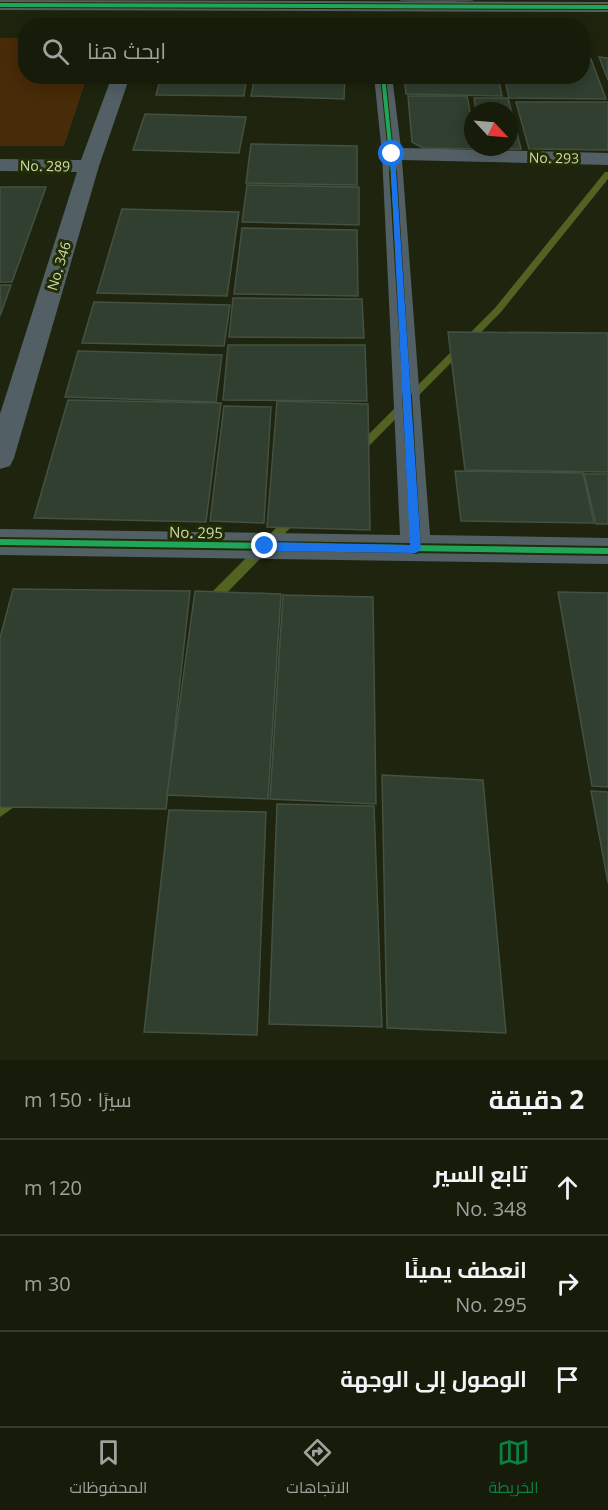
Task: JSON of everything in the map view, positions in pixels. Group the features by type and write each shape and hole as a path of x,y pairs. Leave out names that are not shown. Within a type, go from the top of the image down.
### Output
{"street":[{"path":"0,5 608,8"},
{"name":"No. 346","path":"0,458 89,166 118,84"},
{"path":"383,84 392,154 416,549"},
{"name":"No. 293","path":"392,154 608,159"},
{"name":"No. 289","path":"0,165 89,166"},
{"name":"No. 295","path":"0,542 608,551"}],"shaded area":[{"path":"0,38 18,38 18,84 85,84 64,146 0,146"}],"building":[{"path":"400,0 473,0 438,2"},
{"path":"599,57 608,58 608,80"},
{"path":"591,59 606,99 509,98 506,84 590,84"},
{"path":"159,84 246,84 244,96 156,95"},
{"path":"253,84 345,84 344,99 251,96"},
{"path":"405,84 500,84 502,96 406,94"},
{"path":"408,96 467,96 468,102 464,102 464,149 423,148 412,142"},
{"path":"474,98 508,98 509,102 475,102"},
{"path":"518,102 608,102 608,150 529,149"},
{"path":"145,114 246,117 239,153 133,150"},
{"path":"251,144 357,146 357,185 246,183"},
{"path":"247,185 359,187 359,225 242,222"},
{"path":"0,187 46,187 12,282 0,282"},
{"path":"122,209 239,212 227,296 97,293"},
{"path":"242,228 357,230 358,296 234,294"},
{"path":"0,285 11,285 0,316"},
{"path":"233,298 362,299 364,338 229,337"},
{"path":"94,302 230,305 224,346 82,343"},
{"path":"448,332 608,333 608,472 465,470"},
{"path":"228,345 365,345 367,401 223,400"},
{"path":"78,351 222,355 216,402 65,397"},
{"path":"68,400 221,403 206,522 34,518"},
{"path":"277,401 368,404 370,530 267,527"},
{"path":"224,406 271,407 264,523 210,521"},
{"path":"455,471 583,473 594,523 461,521"},
{"path":"584,474 608,474 608,524 596,524"},
{"path":"13,589 190,591 166,809 0,807 0,638"},
{"path":"195,591 281,594 268,799 167,795"},
{"path":"558,592 608,593 608,787 592,786"},
{"path":"283,595 373,597 376,804 270,799"},
{"path":"382,775 483,780 506,1033 387,1028"},
{"path":"591,791 608,792 608,883"},
{"path":"277,804 374,806 382,1027 269,1024"},
{"path":"169,810 266,812 257,1035 144,1032"}],"waterway":[{"path":"359,450 498,310 608,174"},
{"path":"210,602 292,519"},
{"path":"0,810 15,798"}],"cycle path":[{"path":"0,5 608,7"},
{"path":"384,84 392,154 416,549"},
{"path":"0,542 608,551"}],"route":[{"path":"265,546 416,549 392,154"}]}
